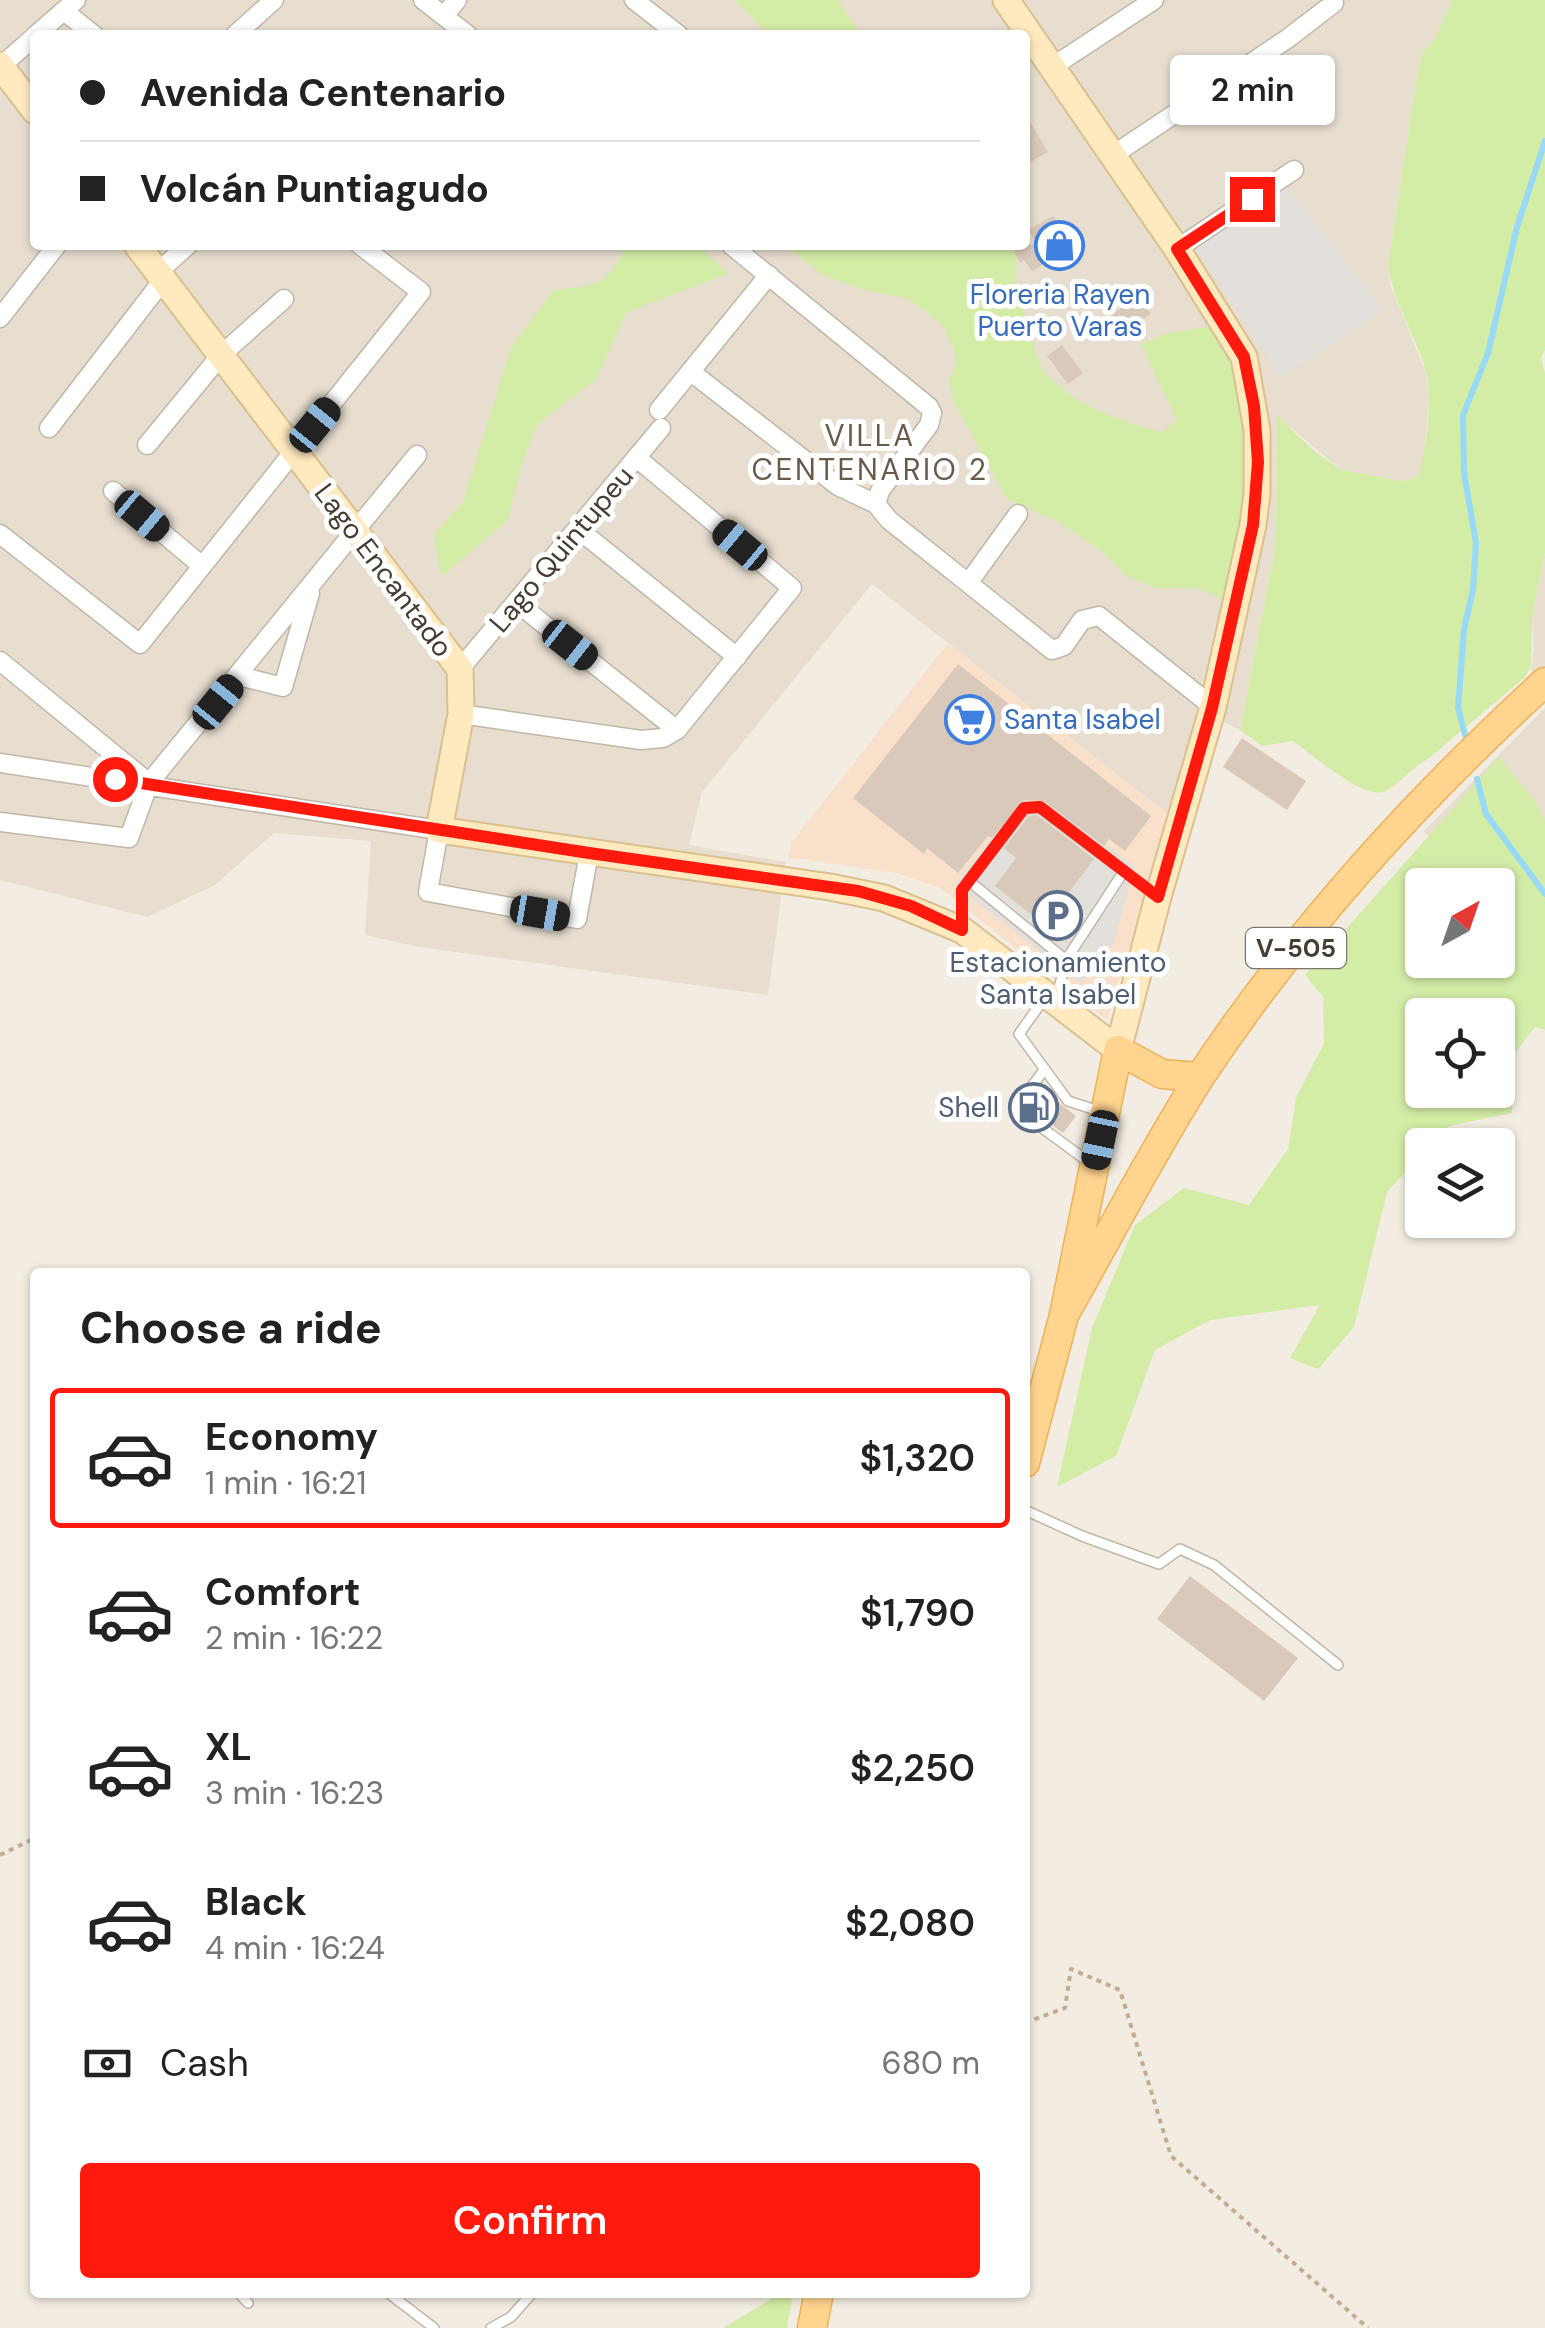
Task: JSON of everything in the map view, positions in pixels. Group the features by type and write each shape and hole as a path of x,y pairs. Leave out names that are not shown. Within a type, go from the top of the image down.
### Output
{"main road":[{"name":"V-505","path":"1200,1077 1347,886 1456,768 1545,682"},
{"path":"1030,1445 1064,1315 1118,1050 1162,1074 1200,1077 1064,1315"},
{"path":"812,2328 818,2298"}],"street":[{"path":"249,30 274,0"},
{"path":"423,0 462,30"},
{"path":"444,16 457,0"},
{"path":"634,0 672,30"},
{"path":"1006,0 1027,30"},
{"path":"1052,67 1154,0"},
{"path":"1112,155 1286,39 1333,1"},
{"path":"43,30 70,6 90,30"},
{"path":"0,763 858,891 911,906 962,930 1118,1050 1212,708 1253,525 1257,430 1244,357 1177,249 1030,35"},
{"path":"30,41 0,66 30,105"},
{"path":"1177,249 1294,170"},
{"path":"0,318 53,250"},
{"name":"Lago Encantado","path":"141,250 460,669 461,714 439,830"},
{"path":"49,428 184,250"},
{"path":"0,534 140,644 421,292 366,250"},
{"path":"737,250 925,402 932,412 929,425 880,491 876,504"},
{"name":"Lago Quintupeu","path":"460,669 637,458 691,372 769,275"},
{"path":"147,445 221,356 284,299"},
{"path":"691,372 838,486 876,504 890,520 1052,650 1064,646 1082,620 1099,616 1212,708"},
{"path":"0,822 129,838 149,784 418,455"},
{"path":"461,714 641,740 663,738 677,730 792,588 637,458"},
{"path":"113,491 202,566"},
{"path":"969,582 1018,514"},
{"path":"578,529 737,658"},
{"path":"239,676 283,688 312,584"},
{"path":"516,602 677,730"},
{"path":"0,660 149,784"},
{"path":"439,830 428,892 577,920 589,853"}],"lane":[{"path":"962,930 962,890 1024,808 1040,807 1158,897"},
{"path":"1106,1114 1068,1101 1019,1034 1052,997 1066,960 1124,871"},
{"path":"969,881 1066,960"},
{"path":"1045,1069 1015,1108 1094,1167"},
{"path":"1030,1512 1159,1564 1180,1549 1214,1565 1338,1665"},
{"path":"243,2298 248,2303"},
{"path":"394,2298 434,2328"},
{"path":"491,2328 511,2317 528,2298"}],"path":[{"path":"0,1854 30,1840"},
{"path":"1030,2020 1065,2008 1071,1969 1120,1990 1171,2156 1368,2328"}],"shaded area":[{"path":"0,0 1452,0 1435,38 1422,54 1388,265 1391,287 1426,373 1429,396 1424,459 1418,477 1402,481 1341,470 1277,416 1276,544 1240,730 1197,709 1169,815 872,584 702,792 689,845 786,862 768,995 419,947 365,935 371,841 274,833 215,885 147,917 0,880"},
{"path":"1287,187 1384,310 1281,377 1196,249"},
{"path":"1545,552 1545,696 1530,681 1532,618"},
{"path":"948,643 1169,815 1107,1020 940,888 897,873 788,857 792,842"},
{"path":"1545,708 1545,960 1522,902 1515,897 1515,868 1474,868 1423,832"},
{"name":"Estacionamiento Santa Isabel","path":"1020,801 1048,801 1135,867 1113,945 1082,984 955,885"}],"green space":[{"path":"734,0 838,0 858,30 765,30"},
{"path":"1452,0 1545,0 1545,350 1541,358 1545,373 1545,552 1532,618 1531,667 1524,678 1393,786 1374,792 1350,782 1293,741 1262,746 1240,730 1276,544 1277,415 1313,450 1341,470 1402,481 1418,477 1427,427 1427,376 1395,294 1388,265 1422,54 1435,38"},
{"path":"624,250 702,250 728,273 626,313 596,379 538,424 523,459 508,520 441,577 434,535 463,502 511,348 553,290 590,285 606,276"},
{"path":"790,250 1016,250 1018,290 1044,372 1069,394 1098,411 1162,432 1177,420 1141,344 1166,334 1208,327 1255,383 1249,542 1228,601 1197,588 1155,588 1127,576 1099,549 1055,520 1011,501 952,398 949,380 956,366 954,349 943,325 909,299 861,289 823,275"},
{"path":"1499,757 1535,801 1545,820 1545,1030 1535,1027 1515,1053 1515,998 1405,998 1405,1108 1512,1108 1512,1113 1447,1128 1405,1128 1405,1172 1387,1192 1354,1327 1318,1369 1290,1358 1320,1305 1210,1320 1155,1350 1116,1456 1057,1487 1092,1328 1135,1225 1184,1188 1249,1205 1288,1149 1296,1098 1324,1043 1323,997 1305,975"},
{"path":"773,2298 792,2298 787,2328 723,2328"}],"building":[{"path":"1030,121 1048,152 1030,162"},
{"path":"1053,216 1073,246 1032,271 1024,260 1020,263 1013,250 1030,250 1030,245 1038,245 1030,229"},
{"path":"1138,296 1151,314 1115,339 1103,321"},
{"path":"1062,345 1083,373 1068,384 1047,356"},
{"path":"958,664 1151,816 1125,851 1109,839 1104,846 1044,801 1024,800 958,873 927,848 924,854 853,798"},
{"path":"1242,738 1306,781 1287,810 1223,767"},
{"path":"1037,815 1094,859 1044,925 995,886 1016,858 1004,848 1029,816"},
{"path":"1043,1090 1076,1116 1063,1133 1029,1108"},
{"path":"1190,1576 1298,1658 1264,1701 1157,1619"}],"waterway":[{"path":"1467,742 1458,708 1476,543 1464,473 1463,415 1488,353 1517,227 1545,141"},
{"path":"1477,779 1486,814 1545,894"}],"place":[{"name":"Floreria Rayen Puerto Varas","path":"1060,246"},
{"name":"Santa Isabel","path":"969,719"},
{"name":"Estacionamiento Santa Isabel","path":"1058,915"},
{"name":"Shell","path":"1034,1107"}],"district":[{"name":"VILLA CENTENARIO 2","path":"870,453"}],"route":[{"path":"115,779 858,891 911,906 962,930 962,890 1024,808 1040,807 1158,897 1212,708 1253,525 1258,462 1254,406 1244,357 1177,249 1252,199"}]}
